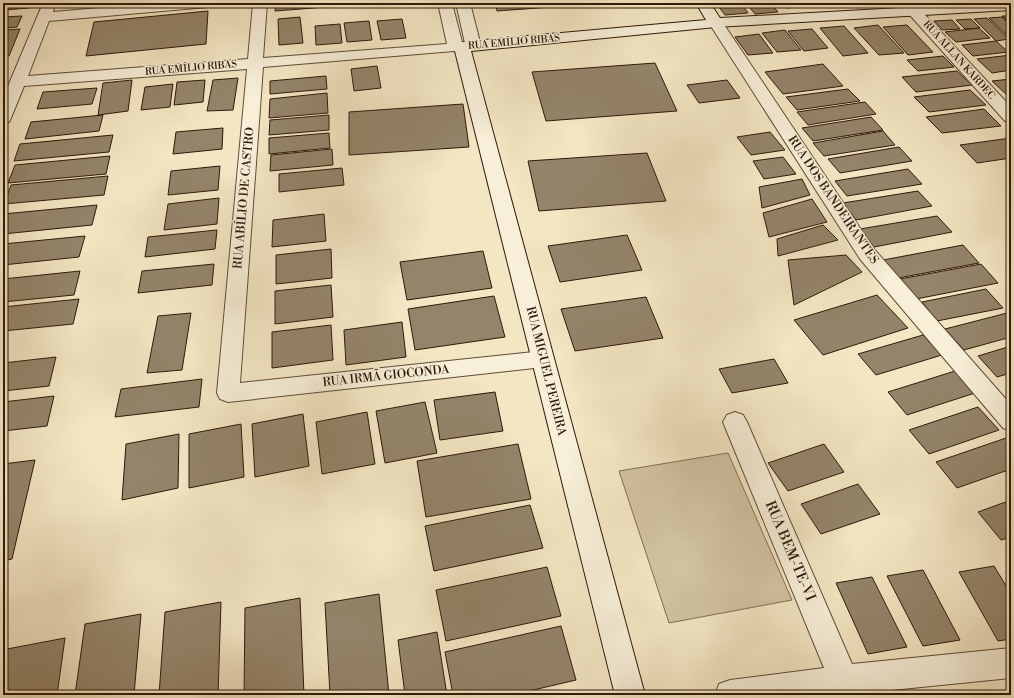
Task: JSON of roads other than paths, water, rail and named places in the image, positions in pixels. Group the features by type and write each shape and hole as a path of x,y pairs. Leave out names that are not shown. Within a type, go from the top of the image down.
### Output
{"street":[{"path":"3,118 50,3"},
{"path":"44,17 208,3"},
{"name":"RUA ABÍLIO DE CASTRO","path":"228,393 260,3"},
{"path":"445,3 463,47"},
{"path":"463,3 463,47"},
{"name":"RUA DOS BANDEIRANTES","path":"703,3 867,254 1011,421"},
{"name":"RUA EMÍLIO RIBAS","path":"17,82 463,47 910,7 1011,6"},
{"name":"RUA ALLAN KARDEC","path":"910,7 1011,117"},
{"name":"RUA MIGUEL PEREIRA","path":"463,47 630,695"},
{"name":"RUA IRMÃ GIOCONDA","path":"228,393 543,359"},
{"name":"RUA BEM-TE-VI","path":"736,422 844,680"},
{"path":"730,695 844,680 1011,663"}]}
